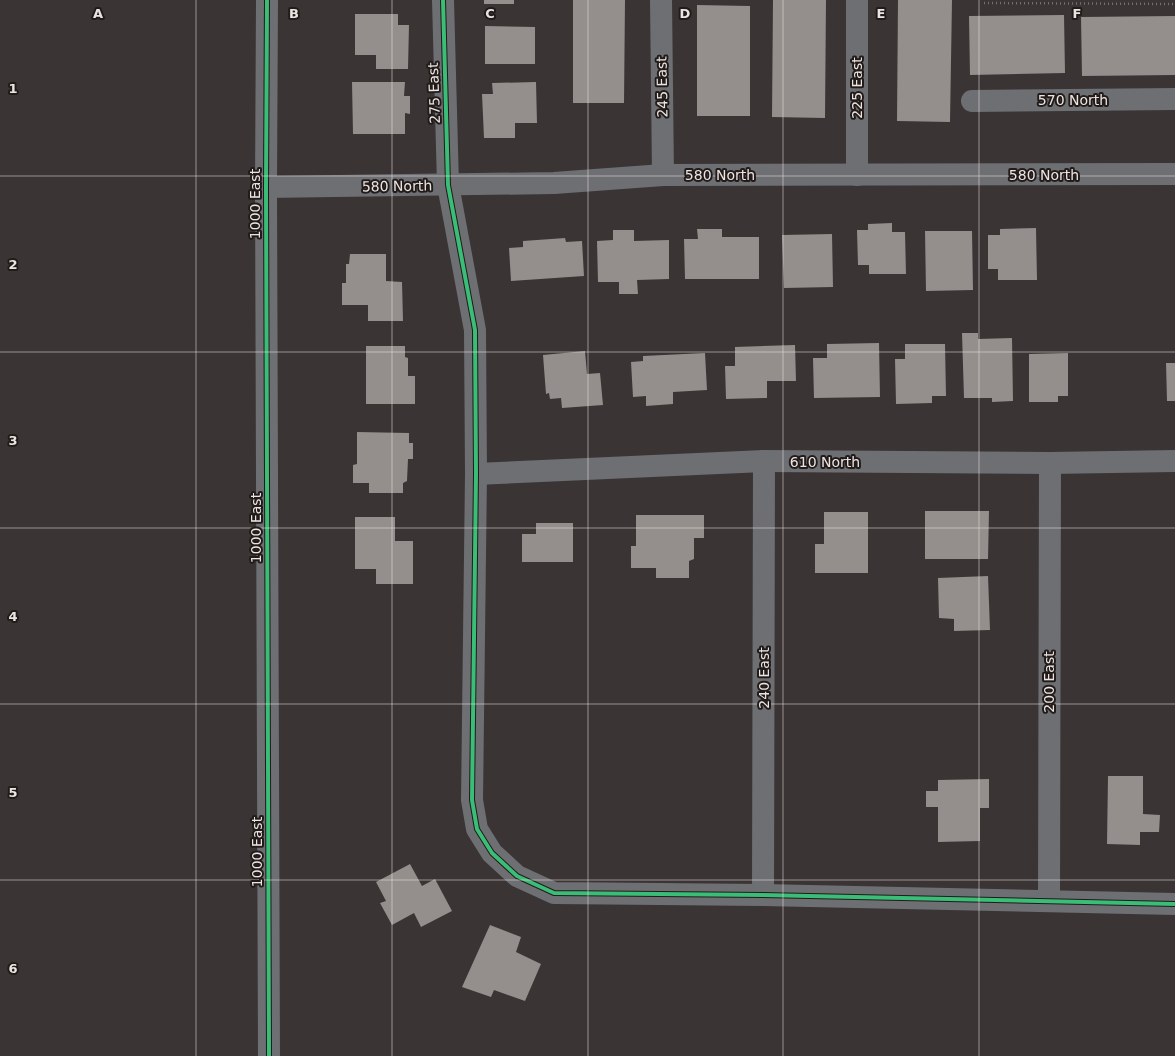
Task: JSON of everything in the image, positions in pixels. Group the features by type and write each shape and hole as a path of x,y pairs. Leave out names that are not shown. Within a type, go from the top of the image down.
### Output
{"street":[{"name":"1000 East","path":"267,0 266,187 269,1056"},
{"name":"275 East","path":"443,0 448,185 475,330 476,474 472,800 477,829 492,853 516,876 554,893 1049,900 1175,904"},
{"name":"245 East","path":"661,0 663,175"},
{"name":"225 East","path":"857,0 857,175"},
{"name":"570 North","path":"972,101 1175,100"},
{"name":"580 North","path":"266,187 554,183 663,175 1175,174"},
{"name":"610 North","path":"476,474 764,461 1050,463 1175,461"},
{"name":"240 East","path":"763,895 764,461"},
{"name":"200 East","path":"1049,900 1050,463"}],"path":[{"path":"984,4 1175,4"}],"building":[{"path":"484,0 514,0 514,4 484,4"},
{"path":"573,0 625,0 624,103 573,103"},
{"path":"773,0 826,0 825,118 772,117"},
{"path":"898,0 952,0 950,122 897,121"},
{"path":"697,5 750,6 750,116 697,116"},
{"path":"355,14 398,14 398,25 409,25 408,69 376,69 376,55 355,55"},
{"path":"1064,15 1065,73 970,75 969,16"},
{"path":"1175,16 1175,75 1082,76 1081,17"},
{"path":"485,26 535,27 535,64 485,64"},
{"path":"352,82 405,82 404,96 410,96 410,114 405,113 405,134 353,134"},
{"path":"536,82 537,123 515,123 515,138 484,138 482,94 493,94 492,83"},
{"path":"892,223 892,232 905,232 906,274 869,274 869,265 858,265 857,230 868,230 868,224"},
{"path":"1036,228 1037,280 998,280 998,269 988,269 988,235 1000,235 1000,229"},
{"path":"697,229 722,229 722,237 759,237 759,279 685,279 684,239 698,239"},
{"path":"613,230 634,230 634,241 669,240 669,279 637,280 638,294 619,294 619,282 598,282 597,241 613,240"},
{"path":"925,231 972,231 973,290 926,291"},
{"path":"832,234 833,287 784,288 782,235"},
{"path":"565,238 566,242 582,241 584,276 511,281 509,248 523,247 523,241"},
{"path":"350,254 386,254 386,281 402,282 403,321 368,321 368,305 342,305 342,283 346,283 346,264 349,264"},
{"path":"962,333 978,333 978,339 1012,338 1013,401 992,402 992,398 964,398"},
{"path":"879,343 880,397 814,398 813,358 827,358 827,344"},
{"path":"905,344 945,344 946,396 932,396 932,403 896,404 895,359 905,359"},
{"path":"795,345 796,381 767,381 767,398 726,399 725,366 735,366 735,347"},
{"path":"366,346 405,346 405,357 408,358 408,376 415,376 415,404 366,404"},
{"path":"585,351 587,374 600,373 603,405 562,408 561,398 550,399 549,393 546,394 543,355"},
{"path":"705,353 707,390 673,392 673,404 646,406 646,396 633,397 631,362 643,361 643,356"},
{"path":"1068,353 1068,396 1058,396 1058,402 1029,402 1029,354"},
{"path":"1166,363 1175,363 1175,401 1167,401"},
{"path":"357,432 409,433 409,443 413,443 413,459 408,459 407,481 403,483 403,493 369,493 369,483 353,483 353,465 357,464"},
{"path":"925,511 989,511 988,559 925,559"},
{"path":"824,512 868,512 868,573 815,573 815,544 824,544"},
{"path":"636,515 704,515 704,538 694,538 694,559 689,561 689,578 656,578 656,568 631,568 631,546 636,546"},
{"path":"355,517 395,517 395,541 413,541 413,584 376,584 376,569 355,569"},
{"path":"536,523 573,523 573,562 522,562 522,534 536,534"},
{"path":"988,576 990,630 954,631 954,619 939,618 938,578"},
{"path":"1108,776 1143,776 1143,814 1160,815 1159,832 1140,832 1140,845 1107,844"},
{"path":"989,779 989,808 980,808 980,841 938,842 938,807 926,807 926,791 938,791 938,780"},
{"path":"410,864 422,886 435,879 452,911 421,927 414,913 392,925 380,903 386,901 376,882"},
{"path":"490,925 521,937 516,952 541,964 525,1001 494,990 491,997 462,987"}],"cycle path":[{"path":"267,0 266,187 269,1056"},
{"path":"443,0 448,185 475,330 476,474 472,800 477,829 492,853 517,876 554,893 763,895 1175,904"}]}
